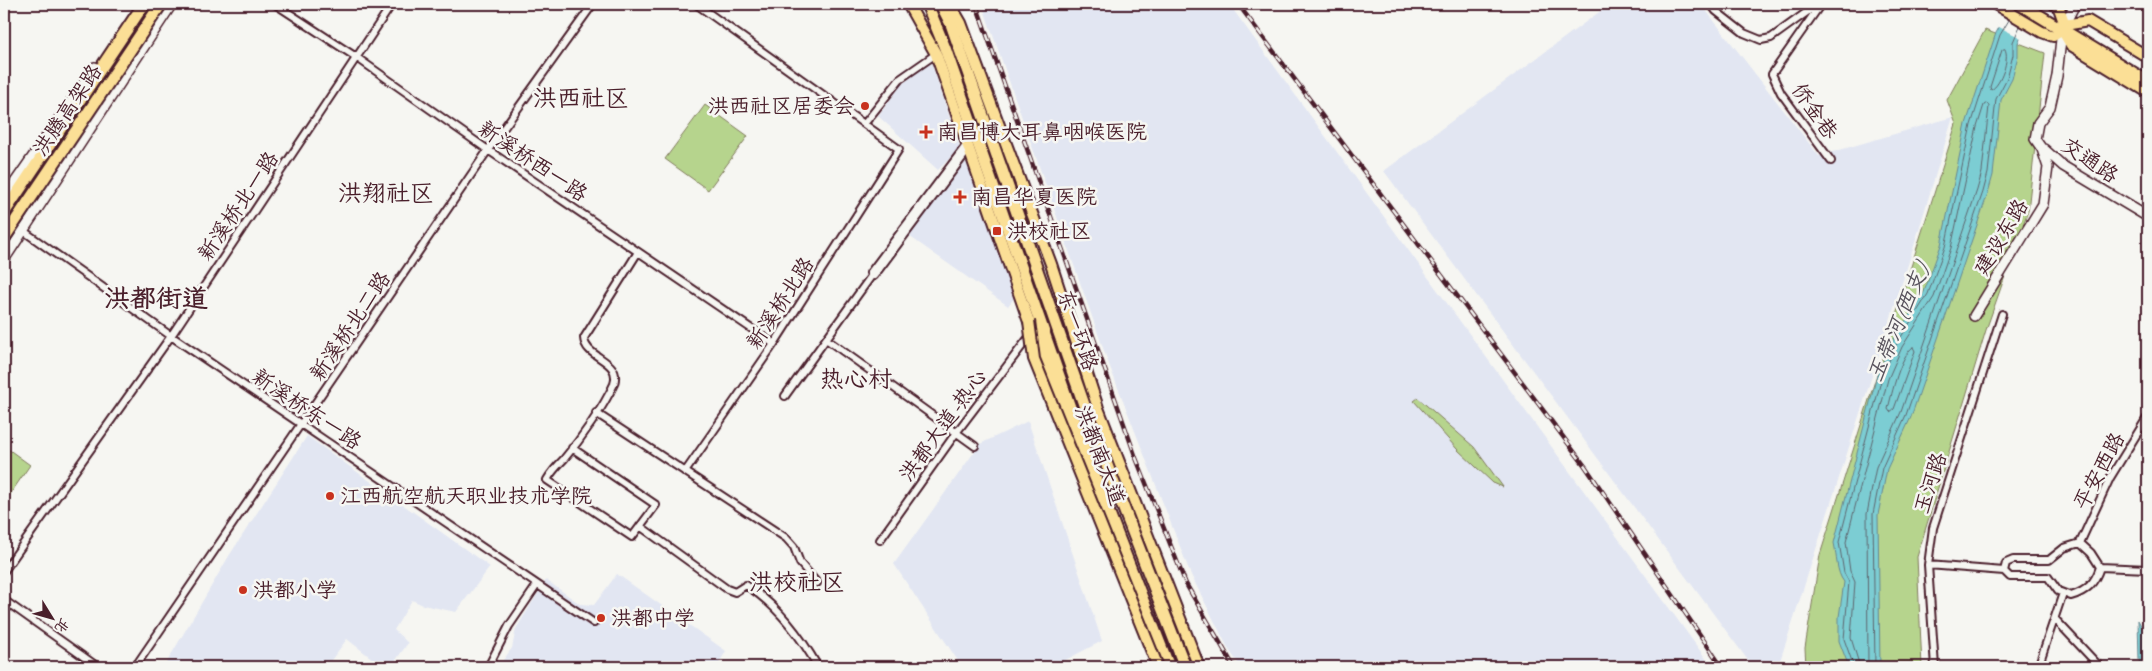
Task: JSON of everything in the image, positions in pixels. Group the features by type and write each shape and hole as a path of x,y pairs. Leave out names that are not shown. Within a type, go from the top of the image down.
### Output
{"highway":[{"name":"洪腾高架路","path":"4,213 144,4"},
{"name":"洪腾高架路","path":"4,238 161,4"},
{"name":"东一环路","path":"927,4 945,48 1089,462 1169,667"},
{"name":"东一环路","path":"941,4 951,24 1088,416 1185,667"},
{"path":"2020,4 2038,9 2063,28 2148,82"},
{"path":"2063,28 2148,74"}],"main road":[{"path":"4,198 140,4"},
{"path":"4,260 172,4"},
{"name":"洪都南大道","path":"908,4 934,50 1029,321 1164,667"},
{"path":"916,4 934,50"},
{"name":"洪都南大道","path":"951,4 961,23 1047,255 1098,408 1199,667"},
{"path":"1995,4 2042,32 2053,36 2063,28 2088,21 2148,57"},
{"path":"2054,4 2059,8 2063,28 2071,45 2148,92"},
{"name":"建设东路","path":"1974,316 2043,204 2048,167 2035,138 2038,122 2050,107 2057,76 2063,28 2075,4"},
{"name":"交通路","path":"2040,146 2063,166 2148,217"},
{"path":"1029,321 1034,359 1158,667"}],"street":[{"name":"新溪桥西一路","path":"274,4 356,57 488,150 774,344"},
{"name":"新溪桥北一路","path":"4,571 171,336 392,4"},
{"name":"新溪桥北二路","path":"136,667 488,150 593,4"},
{"path":"696,4 865,123 900,79 934,50"},
{"path":"1710,4 1744,33 1760,40 1771,38 1819,4"},
{"name":"侨金巷","path":"1819,4 1772,74 1781,93 1831,161"},
{"name":"新溪桥北路","path":"685,472 774,344 899,149 865,123"},
{"path":"785,396 872,275 870,274 968,146"},
{"name":"新溪桥东一路","path":"4,217 171,336 594,623"},
{"path":"572,448 656,505 632,537 547,480 554,467 572,448 596,413 610,392 616,378 612,367 586,345 584,335 638,252"},
{"name":"玉河路","path":"1935,667 1928,565 1933,528 2002,314"},
{"name":"洪都大道-热心","path":"880,540 956,433 1033,331"},
{"path":"826,338 975,446"},
{"path":"596,413 786,538 794,546 800,563 817,583"},
{"name":"平安西路","path":"2080,543 2110,478 2148,416"},
{"path":"640,526 728,589 735,592 746,585 758,592 776,609 794,631 818,667"},
{"path":"2004,571 2006,563 2013,560 2049,560 2064,548 2080,543 2091,553 2100,567"},
{"path":"1928,565 2004,571 2010,577 2048,577 2058,590 2071,596 2083,592 2091,586 2100,567"},
{"path":"2100,567 2148,569"},
{"path":"488,667 509,626 537,585"},
{"path":"2038,667 2063,593"},
{"path":"4,600 98,667"},
{"path":"2054,619 2100,667"}],"shaded area":[{"path":"982,4 1229,4 1712,667 1241,667 1229,650 1191,575 1108,362"},
{"path":"1610,4 1701,4 1819,156 1953,117 1913,249 1778,667 1753,667 1384,171"},
{"name":"南昌博大耳鼻咽喉医院","path":"931,62 960,148 938,170 878,116 902,84"},
{"name":"南昌华夏医院","path":"968,158 1015,297 1008,306 909,236"},
{"path":"1028,421 1102,641 1052,667 962,667 894,564 980,444"},
{"name":"江西航空航天职业技术学院","path":"307,436 490,567 456,612 423,605 412,600 394,630 408,643 391,667 383,667 347,639 326,667 164,667 229,556"},
{"name":"洪都中学","path":"617,574 726,651 717,667 498,667 512,648 516,629 546,580 580,604 594,605"}],"green space":[{"path":"1985,30 2045,53 2028,211 1986,330 1917,557 1922,667 1806,667 1805,648 1820,555 1956,124 1947,100"},
{"path":"705,105 748,136 708,190 665,159"},
{"path":"1418,398 1474,447 1503,487 1493,483 1457,449 1414,401"},
{"path":"4,446 30,465 4,503"}],"water":[{"path":"2012,4 2034,4 2018,43 2018,56 2012,79 2001,100 1993,175 1911,417 1887,469 1878,515 1880,667 1849,667 1839,641 1839,617 1844,582 1838,569 1834,543 1877,375 1892,342 1924,292 1941,245 1966,124 1996,33"},
{"path":"2138,620 2148,638 2148,667 2142,667 2139,661"}],"pier":[{"path":"2009,4 2037,4 2023,39 1997,26"}],"railway":[{"path":"976,4 1136,458 1186,584 1234,667"},
{"path":"1238,4 1585,466 1722,667"}],"place":[{"name":"洪西社区居委会","path":"865,106"},
{"name":"南昌博大耳鼻咽喉医院","path":"926,132"},
{"name":"南昌华夏医院","path":"960,197"},
{"name":"洪校社区","path":"997,231"},
{"name":"江西航空航天职业技术学院","path":"330,496"},
{"name":"洪都小学","path":"243,590"},
{"name":"洪都中学","path":"601,618"}],"district":[{"name":"洪西社区","path":"581,98"},
{"name":"洪翔社区","path":"386,193"},
{"name":"洪都街道","path":"156,298"},
{"name":"热心村","path":"856,379"},
{"name":"洪校社区","path":"797,582"}],"water label":[{"name":"玉带河(西支)","path":"1898,323"}]}
